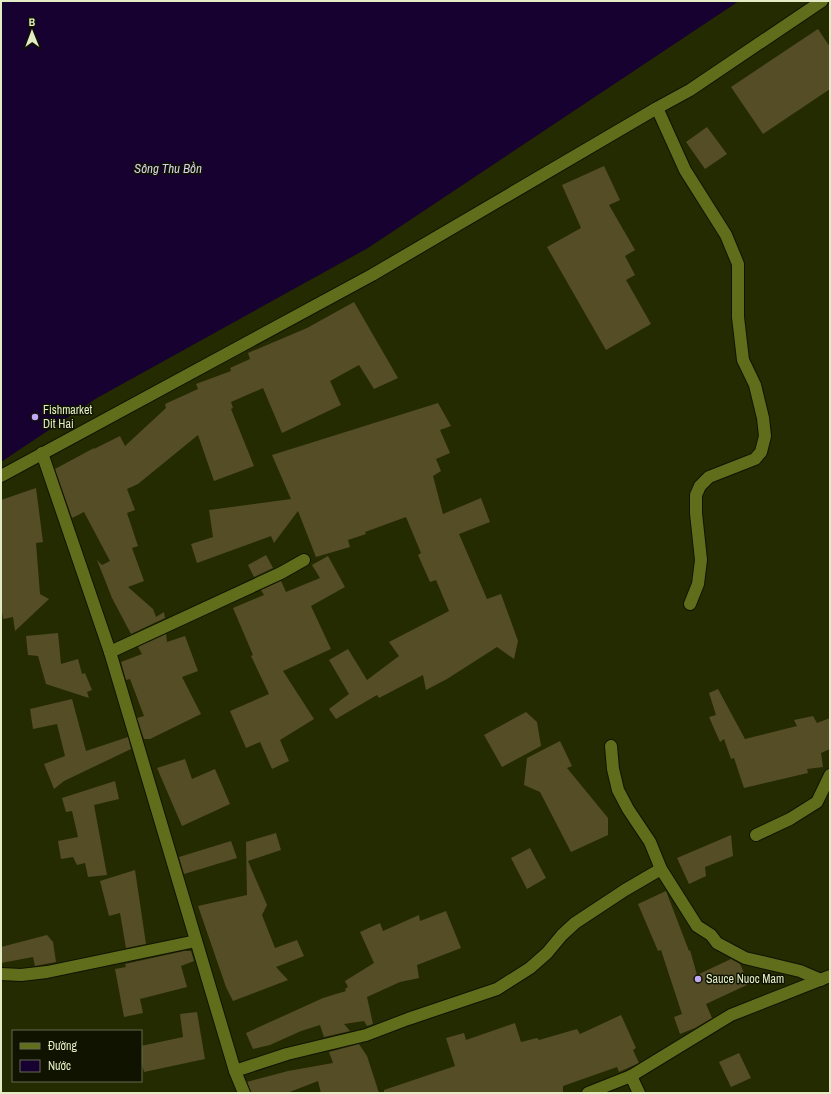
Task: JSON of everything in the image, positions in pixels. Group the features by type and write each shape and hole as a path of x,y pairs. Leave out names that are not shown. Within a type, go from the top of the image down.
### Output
{"street":[{"path":"1,476 372,275 690,90 822,1"},
{"path":"657,108 685,170 726,235 738,264 738,317 743,360 755,385 763,418 765,436 761,452 755,459 709,477 700,486 696,495 696,513 701,560 698,584 690,604"},
{"path":"42,453 110,652 235,1071 244,1093"},
{"path":"110,652 281,573 304,560"},
{"path":"611,746 613,769 618,790 628,809 650,842 661,869 697,926 710,935 717,943 745,958 826,978"},
{"path":"756,835 790,819 817,802 830,774"},
{"path":"235,1071 287,1054 366,1035 408,1019 497,990 530,968 547,953 574,923 624,890 661,869"},
{"path":"1,974 21,975 47,972 196,941"},
{"path":"588,1093 631,1076 731,1015 826,978"},
{"path":"631,1076 639,1093"}],"water":[{"name":"Sông Thu Bồn","path":"1,1 739,1 368,248 97,398 1,462"}],"building":[{"path":"818,29 830,47 830,89 763,134 731,87"},
{"path":"707,127 727,154 705,169 686,142"},
{"path":"604,166 620,200 609,205 635,250 625,256 635,275 626,280 651,324 606,350 547,247 581,228 562,185"},
{"path":"354,302 398,378 374,389 359,365 330,381 341,405 282,433 263,388 231,402 233,408 231,409 254,466 214,481 198,435 138,484 127,489 135,510 127,513 138,546 132,548 144,581 128,587 153,609 156,617 164,612 165,618 131,634 112,598 97,560 102,565 110,561 84,512 72,518 55,469 120,436 125,446 166,408 165,404 198,389 196,384 231,371 230,368 250,359 248,353 307,328"},
{"path":"438,403 451,426 440,430 450,453 436,459 441,471 433,476 443,514 481,498 490,522 459,534 487,599 501,594 518,641 514,659 497,647 447,679 426,690 423,675 379,698 377,695 336,719 329,709 349,694 329,660 348,649 367,680 399,656 389,642 449,611 436,580 430,582 418,555 421,553 406,517 348,540 350,547 316,557 298,511 274,543 271,536 197,563 191,544 213,537 209,510 291,499 272,455"},
{"path":"36,488 43,542 36,543 40,594 49,599 15,631 13,617 3,619 1,605 1,500"},
{"path":"266,555 273,568 254,577 248,565"},
{"path":"328,556 345,587 311,606 331,649 283,671 314,719 280,740 289,761 272,769 260,742 246,748 230,711 269,694 251,656 253,655 233,608 264,595 261,590 281,581 286,592 320,578 312,565"},
{"path":"58,633 61,664 78,659 82,674 85,673 92,690 87,692 89,698 46,684 38,656 28,655 26,636"},
{"path":"166,634 167,642 185,636 198,671 182,677 201,714 150,739 144,739 137,718 144,716 130,679 126,680 121,662 142,654 138,647"},
{"path":"718,689 745,739 797,726 794,720 813,716 817,723 830,718 830,749 821,753 823,767 807,769 808,773 744,788 734,758 731,759 724,739 720,742 709,717 716,715 709,693"},
{"path":"72,699 86,751 128,737 131,749 64,781 54,789 44,764 65,756 57,724 33,729 30,709"},
{"path":"526,712 537,722 541,746 502,767 484,735"},
{"path":"560,741 572,766 567,768 608,818 608,835 571,852 540,792 524,785 527,758"},
{"path":"185,759 192,779 215,769 230,804 182,826 157,768"},
{"path":"115,781 119,799 94,805 107,875 88,877 85,863 77,865 73,857 61,859 58,841 78,837 72,811 66,812 62,798"},
{"path":"276,833 281,850 248,861 267,905 262,915 275,948 297,940 304,956 276,967 288,980 233,1001 226,987 198,906 247,895 246,842"},
{"path":"731,835 733,856 705,867 706,876 689,884 677,858"},
{"path":"231,841 237,858 184,874 179,857"},
{"path":"530,848 546,878 527,889 511,858"},
{"path":"135,870 146,944 126,948 120,913 109,916 100,881"},
{"path":"666,891 689,951 690,950 697,975 731,959 740,964 749,984 706,1004 712,1018 695,1028 680,1034 674,1017 682,1014 661,950 658,951 638,904"},
{"path":"446,911 461,948 417,965 419,978 400,982 367,997 373,1024 367,1026 364,1021 344,1024 350,1031 324,1037 320,1025 301,1031 270,1045 253,1049 246,1033 323,998 346,991 345,989 348,987 345,981 374,963 360,932 380,923 383,931 419,915 420,921"},
{"path":"47,935 53,942 56,962 35,966 33,957 1,963 1,947"},
{"path":"184,951 191,951 194,961 181,966 187,987 140,999 143,1013 124,1017 115,969 126,967 125,964"},
{"path":"197,1012 205,1059 144,1072 142,1064 142,1046 183,1037 180,1014"},
{"path":"621,1015 636,1048 633,1050 639,1063 619,1072 617,1067 563,1086 563,1093 384,1093 384,1090 455,1066 446,1038 464,1033 466,1040 515,1023 521,1042 537,1038 539,1040 577,1029 580,1034"},
{"path":"359,1044 367,1056 379,1093 321,1093 318,1081 287,1093 251,1093 247,1082 288,1071 333,1063 329,1052"},
{"path":"739,1053 751,1078 731,1087 719,1062"}],"place":[{"name":"Fishmarket Dit Hai","path":"35,417"},
{"name":"Sauce Nuoc Mam","path":"698,979"}]}
